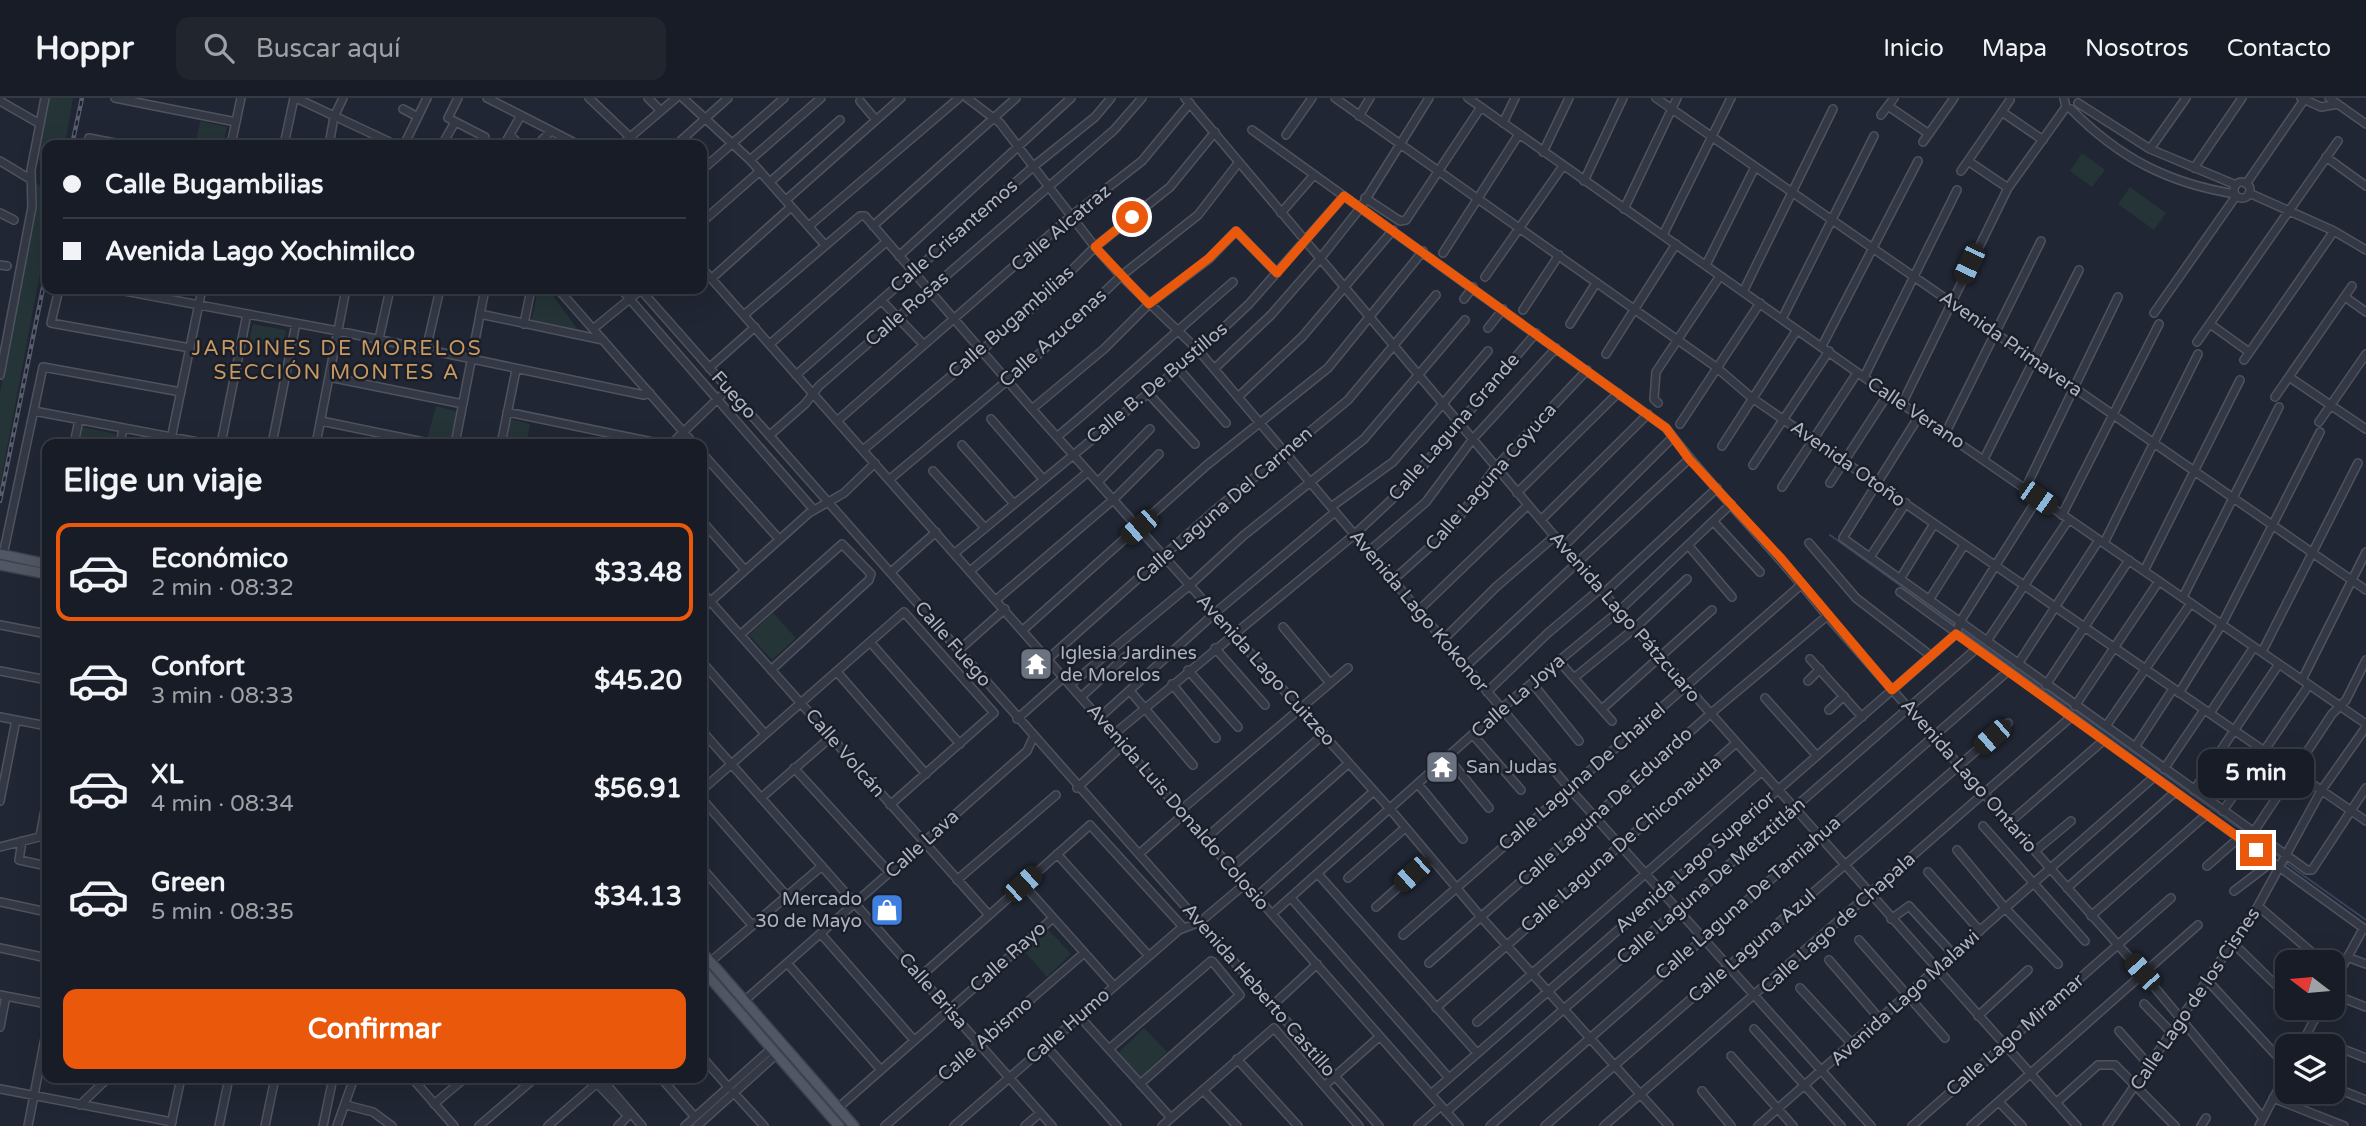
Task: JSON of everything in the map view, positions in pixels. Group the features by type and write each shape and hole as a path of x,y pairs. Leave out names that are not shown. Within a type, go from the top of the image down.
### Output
{"main road":[{"path":"2,555 42,563"},
{"path":"0,566 42,573"},
{"path":"707,958 854,1126"},
{"path":"707,975 775,1051 835,1125"}],"street":[{"path":"0,374 32,207 30,179 45,98"},
{"path":"115,98 236,122"},
{"path":"232,140 241,98"},
{"path":"285,140 295,98 387,140"},
{"path":"329,140 334,117 343,98"},
{"path":"406,140 427,98"},
{"path":"458,98 448,116 485,137"},
{"path":"487,98 568,140"},
{"path":"589,98 630,137"},
{"path":"648,98 660,110"},
{"path":"627,140 676,98"},
{"path":"683,98 750,160 825,245 744,315"},
{"path":"681,140 728,98"},
{"path":"707,166 784,98"},
{"path":"750,160 821,98"},
{"path":"711,279 901,98"},
{"path":"809,226 959,98"},
{"name":"Avenida Lago Kokonor","path":"967,98 1000,123 1095,247 1121,276 1199,351 1569,788 1663,890 1871,1126"},
{"path":"873,226 1016,98"},
{"path":"899,256 1071,98"},
{"name":"Calle Crisantemos","path":"796,375 1034,166 1095,117 1111,98"},
{"name":"Calle Rosas","path":"770,435 898,318 1114,130 1142,98"},
{"path":"1286,135 1312,98"},
{"name":"Avenida Otoño","path":"1335,98 1716,367 1752,398 2207,711 2291,772 2366,821"},
{"path":"1359,116 1370,98"},
{"path":"1214,369 1271,315 1319,260 1361,207 1429,98"},
{"name":"Calle Verano","path":"1468,98 1919,416 2366,726"},
{"path":"1503,123 1516,98"},
{"path":"1543,152 1569,98"},
{"path":"1584,181 1623,98"},
{"name":"Avenida Primavera","path":"1656,98 2366,590"},
{"path":"1624,209 1677,98"},
{"path":"1663,235 1731,98"},
{"path":"1881,116 1894,98"},
{"path":"1923,142 1954,98"},
{"path":"2064,98 2150,149 2236,185 2246,184"},
{"path":"2150,149 2186,98"},
{"path":"2329,98 2366,124"},
{"path":"2194,168 2240,99"},
{"path":"2246,184 2302,99 2321,107 2338,104"},
{"name":"Avenida Lago Pátzcuaro","path":"1187,100 1344,290 1563,547 1820,836 1869,895 2077,1126"},
{"name":"Calle Alcatraz","path":"837,421 1070,217 1142,161 1187,100"},
{"path":"1961,171 2010,100"},
{"path":"0,101 40,124"},
{"path":"860,101 876,120"},
{"path":"1902,404 1996,209 2043,140 2073,104"},
{"path":"2073,104 2131,159 2175,181 2242,198 2249,193"},
{"path":"1888,106 1929,134"},
{"path":"1365,198 1403,222 1481,107"},
{"path":"402,109 418,117"},
{"path":"1743,292 1833,109"},
{"path":"2002,112 2043,140"},
{"path":"507,140 520,117"},
{"path":"770,182 840,120"},
{"path":"445,140 455,122"},
{"name":"Avenida Lago Ontario","path":"1252,130 1648,414 1673,437 1689,459 2142,972 2179,1020 2263,1118"},
{"path":"542,140 550,132"},
{"name":"Calle Bugambilias","path":"863,450 1045,297 1095,247 1170,187 1215,132"},
{"path":"1443,253 1519,134"},
{"path":"510,135 515,140"},
{"path":"378,140 379,136"},
{"path":"1782,319 1874,136"},
{"path":"2197,342 2338,141"},
{"path":"2326,158 2366,186"},
{"path":"0,161 30,179"},
{"path":"1753,465 1784,420 1825,349 1918,161"},
{"path":"1969,161 2008,188"},
{"name":"Calle Azucenas","path":"890,479 1077,320 1121,276 1198,215 1238,162"},
{"path":"1485,277 1563,166"},
{"path":"1706,265 1755,167"},
{"path":"707,218 760,172"},
{"path":"1281,213 1314,175"},
{"path":"2246,184 2249,193 2334,231 2366,250"},
{"path":"2154,313 2236,195 2236,185"},
{"path":"1782,487 1861,375 1957,190"},
{"name":"Calle B. De Bustillos","path":"955,553 1199,351 1249,304 1344,196"},
{"path":"1,214 14,220"},
{"name":"Avenida Lago Cuitzeo","path":"825,245 862,215 873,226 1032,409 1324,734 1664,1124"},
{"path":"1238,397 1290,349 1344,290 1393,230"},
{"path":"1032,409 1104,349 1149,304 1209,258 1236,231 1277,273"},
{"path":"2244,360 2334,231"},
{"path":"1945,434 2041,241"},
{"path":"770,345 886,242"},
{"path":"1606,354 1676,244"},
{"path":"1023,630 1207,465 1328,368 1423,251"},
{"path":"1523,310 1559,255"},
{"path":"1984,459 2079,270"},
{"name":"Avenida Luis Donaldo Colosio","path":"707,274 1049,658 1122,746 1459,1126"},
{"path":"1658,403 1654,399 1656,372 1720,276"},
{"path":"1058,436 1131,375 1177,330 1233,282"},
{"path":"1570,324 1596,283"},
{"path":"2275,397 2353,286"},
{"path":"1464,299 1473,287"},
{"path":"58,294 51,323 190,348"},
{"path":"158,294 199,305 379,339 516,370 644,395 650,393"},
{"path":"171,439 201,294"},
{"path":"317,439 345,294"},
{"path":"379,339 389,294"},
{"path":"426,350 439,294"},
{"path":"455,439 484,294"},
{"path":"524,324 530,294"},
{"path":"562,294 689,439"},
{"path":"625,294 814,510"},
{"path":"593,329 634,294"},
{"name":"Fuego","path":"645,294 828,502"},
{"name":"Calle Laguna Del Carmen","path":"1049,658 1283,453 1348,400 1436,295"},
{"path":"2025,489 2118,297"},
{"path":"2345,297 2366,312"},
{"path":"881,300 924,345"},
{"path":"1680,424 1760,303"},
{"path":"1488,328 1503,309"},
{"path":"222,439 247,314"},
{"path":"480,314 603,340"},
{"path":"1071,684 1377,426 1465,320"},
{"path":"273,439 296,323"},
{"path":"1987,641 2024,587 2066,517 2159,324"},
{"path":"2210,324 2249,352"},
{"path":"709,368 755,327"},
{"path":"1722,446 1797,330"},
{"name":"Calle Laguna Grande","path":"1113,735 1233,632 1354,535 1405,486 1536,333"},
{"path":"1368,552 1426,502 1472,440 1556,348"},
{"path":"1099,718 1333,510 1393,463 1488,351"},
{"path":"2018,664 2101,541 2198,354"},
{"path":"2319,422 2366,354"},
{"path":"2358,366 2366,372"},
{"path":"2,555 43,367 181,392"},
{"path":"1177,367 1226,423"},
{"path":"501,439 516,370"},
{"name":"Calle Laguna Coyuca","path":"1392,582 1452,527 1495,468 1587,370"},
{"path":"329,377 463,404"},
{"path":"2289,377 2366,429"},
{"path":"2144,571 2240,380"},
{"path":"677,439 728,389"},
{"path":"1147,393 1195,444"},
{"path":"1517,493 1618,393"},
{"path":"1830,483 1888,394"},
{"path":"2183,597 2279,407"},
{"path":"34,411 163,439"},
{"path":"507,412 638,439"},
{"path":"1541,520 1648,414"},
{"path":"1919,416 1875,482 1843,538 1929,600 1976,649 2272,862"},
{"path":"991,419 1043,479"},
{"path":"75,439 79,420"},
{"path":"321,421 409,439"},
{"path":"121,439 123,429"},
{"path":"1098,482 1150,429"},
{"path":"2135,747 2222,624 2274,527 2320,432"},
{"path":"1563,547 1673,437"},
{"path":"962,445 1014,504"},
{"path":"996,600 1114,499 1158,454"},
{"path":"707,459 779,539"},
{"path":"1466,666 1517,615 1578,564 1689,459"},
{"path":"707,604 779,539 814,510 844,493 875,463"},
{"path":"2262,652 2358,463"},
{"path":"933,471 985,528"},
{"path":"970,571 1088,472"},
{"path":"1488,692 1548,633 1602,591 1717,488"},
{"name":"Avenida Lago Superior","path":"1431,1094 1931,656 1958,628 2038,498"},
{"name":"Calle Fuego","path":"828,502 1077,788"},
{"path":"1870,557 1906,503"},
{"name":"Calle La Joya","path":"1272,914 1502,708 1619,611 1731,504"},
{"path":"1418,611 1528,505"},
{"path":"1713,521 1760,572"},
{"path":"1900,579 1934,524"},
{"path":"707,527 745,570"},
{"path":"891,572 936,533"},
{"path":"1443,640 1496,587 1555,536"},
{"path":"1809,543 1867,608 1931,656"},
{"path":"740,635 842,544 871,573 869,580 771,670"},
{"path":"1688,545 1732,597"},
{"path":"1929,600 1964,545"},
{"path":"2223,811 2264,753 2306,682 2366,552"},
{"path":"2046,685 2129,560"},
{"path":"1574,678 1635,628 1687,579"},
{"path":"2075,706 2159,581"},
{"name":"Calle Laguna De Chairel","path":"1403,935 1802,584"},
{"path":"1900,592 1958,628 1987,641 2253,833 2281,861 2365,930 2345,960"},
{"name":"Calle Volcán","path":"707,598 989,915"},
{"path":"2106,726 2191,603"},
{"path":"959,650 1005,609"},
{"path":"1602,709 1712,610"},
{"name":"Calle Fuego","path":"870,642 904,612 994,713 960,744"},
{"name":"Calle Laguna De Eduardo","path":"1429,963 1710,714 1827,616"},
{"path":"0,625 42,633"},
{"path":"1283,627 1330,683"},
{"path":"707,786 870,642 960,744 890,805"},
{"path":"2164,769 2254,647"},
{"path":"1215,648 1265,705"},
{"name":"Calle Laguna De Metztitlán","path":"1418,1126 1443,1109 1563,1009 1976,649"},
{"path":"1082,697 1126,656"},
{"path":"1810,659 1863,717"},
{"path":"1558,660 1612,721"},
{"path":"2253,833 2291,772 2339,705 2346,700 2366,660"},
{"path":"2194,790 2279,664"},
{"path":"707,668 765,734"},
{"path":"1122,746 1077,788 1139,854 1182,812 1348,668"},
{"path":"1808,681 1820,669"},
{"path":"1188,670 1238,727"},
{"path":"0,671 42,679"},
{"name":"Calle Laguna De Tamiahua","path":"1490,1126 2007,671"},
{"path":"836,672 926,774"},
{"path":"1017,719 1064,677"},
{"path":"1532,683 1579,741"},
{"path":"1172,684 1216,738"},
{"path":"1130,691 1193,765"},
{"path":"1829,710 1844,696"},
{"path":"1765,698 1817,756"},
{"path":"0,717 42,725"},
{"name":"Calle Lago de Chapala","path":"1604,1126 1757,996 2071,717"},
{"path":"0,800 16,720"},
{"name":"Calle Laguna Azul","path":"1545,1126 2008,723"},
{"name":"Calle Lago de los Cisnes","path":"2107,1126 2138,1085 2179,1020 2258,906 2321,791 2366,726"},
{"path":"1206,838 1324,734"},
{"path":"1473,736 1521,790"},
{"name":"Calle Brisa","path":"707,737 1052,1126"},
{"path":"761,798 831,737"},
{"name":"Calle Lava","path":"744,1001 1027,751 1033,738"},
{"path":"2010,822 2104,740"},
{"name":"Calle Laguna De Chiconautla","path":"1436,1008 1736,743"},
{"path":"1448,758 1489,808"},
{"path":"1231,868 1349,763"},
{"path":"794,768 890,873"},
{"path":"1477,1022 1762,771"},
{"name":"Avenida Lago Malawi","path":"1758,1126 2005,908 2052,870 2154,776"},
{"path":"1418,785 1463,839"},
{"path":"2234,891 2272,862 2281,861 2310,872 2366,788"},
{"path":"1256,897 1374,791"},
{"path":"2067,888 2175,792"},
{"path":"957,880 1056,795"},
{"path":"707,805 786,895"},
{"path":"2091,916 2207,814"},
{"path":"2035,851 2071,821"},
{"path":"921,976 1090,825 1182,927 1200,922 1245,884"},
{"path":"1983,826 2085,941"},
{"path":"1348,878 1405,828"},
{"path":"0,847 42,836"},
{"path":"2207,866 2240,837"},
{"path":"22,841 19,860 42,865"},
{"path":"1957,850 2005,908 2058,964"},
{"path":"1057,854 1149,956"},
{"name":"Avenida Heberto Castillo","path":"1139,854 1376,1125"},
{"path":"1376,907 1431,858"},
{"path":"710,962 822,866"},
{"path":"1928,872 1980,931"},
{"path":"707,874 752,925"},
{"path":"1318,874 1477,1053"},
{"path":"1023,884 1114,986"},
{"path":"1291,898 1448,1078"},
{"name":"Calle Lago Miramar","path":"1912,1126 2171,898"},
{"path":"0,902 42,911"},
{"path":"1891,919 1909,906 1954,955"},
{"path":"2258,906 2309,950"},
{"name":"Calle Rayo","path":"838,1108 1053,918"},
{"path":"1971,1126 2142,972 2199,925"},
{"name":"Calle Humo","path":"954,1126 1182,927"},
{"path":"821,934 914,1040"},
{"path":"1859,940 1945,1038"},
{"path":"2233,943 2275,984"},
{"path":"0,948 42,957"},
{"name":"Calle Abismo","path":"886,1126 1084,953"},
{"path":"2347,957 2366,964"},
{"path":"1829,960 1880,1018"},
{"path":"1109,1049 1209,962 1213,962 1240,995 1140,1084"},
{"path":"788,964 881,1070"},
{"path":"1273,1005 1317,964"},
{"path":"1978,1016 2028,970"},
{"path":"2207,980 2275,1056"},
{"path":"1800,988 1851,1043"},
{"path":"0,1027 3,995 42,1003"},
{"path":"2345,999 2366,1007"},
{"path":"2144,1004 2171,1032"},
{"path":"1080,1017 1171,1118"},
{"path":"2308,1034 2314,1021"},
{"path":"1162,1126 1274,1028 1359,1126"},
{"path":"1754,1029 1841,1126"},
{"path":"2119,1031 2150,1066"},
{"path":"1324,1086 1379,1037"},
{"path":"1046,1046 1117,1126"},
{"path":"2345,1050 2366,1058"},
{"path":"685,1126 696,1122 775,1051"},
{"path":"1731,1056 1793,1126"},
{"path":"1237,1059 1298,1126"},
{"path":"28,1126 42,1062"},
{"path":"707,1062 764,1126"},
{"path":"2057,1102 2098,1065 2115,1065 2138,1085 2175,1126"},
{"path":"80,1105 103,1083"},
{"path":"0,1089 171,1124 179,1083"},
{"path":"219,1126 228,1083"},
{"path":"265,1126 274,1083"},
{"path":"323,1126 332,1083"},
{"path":"337,1126 353,1083"},
{"path":"416,1083 454,1126"},
{"path":"435,1104 459,1083"},
{"path":"479,1126 529,1083"},
{"path":"548,1126 594,1083"},
{"path":"600,1083 642,1126"},
{"path":"665,1083 696,1122"},
{"path":"1203,1090 1233,1125"},
{"path":"1702,1091 1731,1126"},
{"path":"2345,1092 2366,1100"},
{"path":"2259,1126 2275,1094"},
{"path":"2273,1098 2344,1126"},
{"path":"1999,1101 2022,1126"},
{"path":"346,1105 373,1112 392,1126"},
{"path":"1025,1126 1040,1113"},
{"path":"618,1126 629,1115"},
{"path":"2201,1126 2206,1118"}],"shaded area":[{"path":"47,98 73,98 66,140 42,140 42,161 35,159"},
{"path":"200,121 227,127 224,140 196,140"},
{"path":"2082,153 2105,170 2092,187 2070,171"},
{"path":"33,180 42,188 42,262 0,485 0,393 35,196"},
{"path":"2130,187 2166,213 2154,230 2118,204"},
{"path":"537,294 552,294 581,334 531,323"},
{"path":"253,324 286,330 282,348 249,342"},
{"path":"436,406 458,412 450,439 427,439"},
{"path":"510,419 530,424 527,439 505,439"},
{"path":"82,427 116,434 115,439 79,439"},
{"path":"773,613 796,638 772,660 749,635"},
{"path":"1048,929 1071,954 1047,977 1024,951"},
{"path":"1144,1028 1167,1052 1139,1078 1117,1054"}],"waterway":[{"path":"1830,535 1955,625"},
{"path":"1962,630 2282,859"},
{"path":"2286,863 2366,920"}],"railway":[{"path":"73,140 82,98"},
{"path":"0,501 42,293"}],"place":[{"name":"Iglesia Jardines de Morelos","path":"1036,664"},
{"name":"San Judas","path":"1442,767"},
{"name":"Mercado 30 de Mayo","path":"887,910"}],"district":[{"name":"JARDINES DE MORELOS SECCIÓN MONTES A","path":"337,360"}],"route":[{"path":"1132,217 1095,247 1149,304 1209,258 1236,231 1277,273 1344,196 1666,428 1689,459 1780,557 1892,690 1956,634 2256,850"}]}
